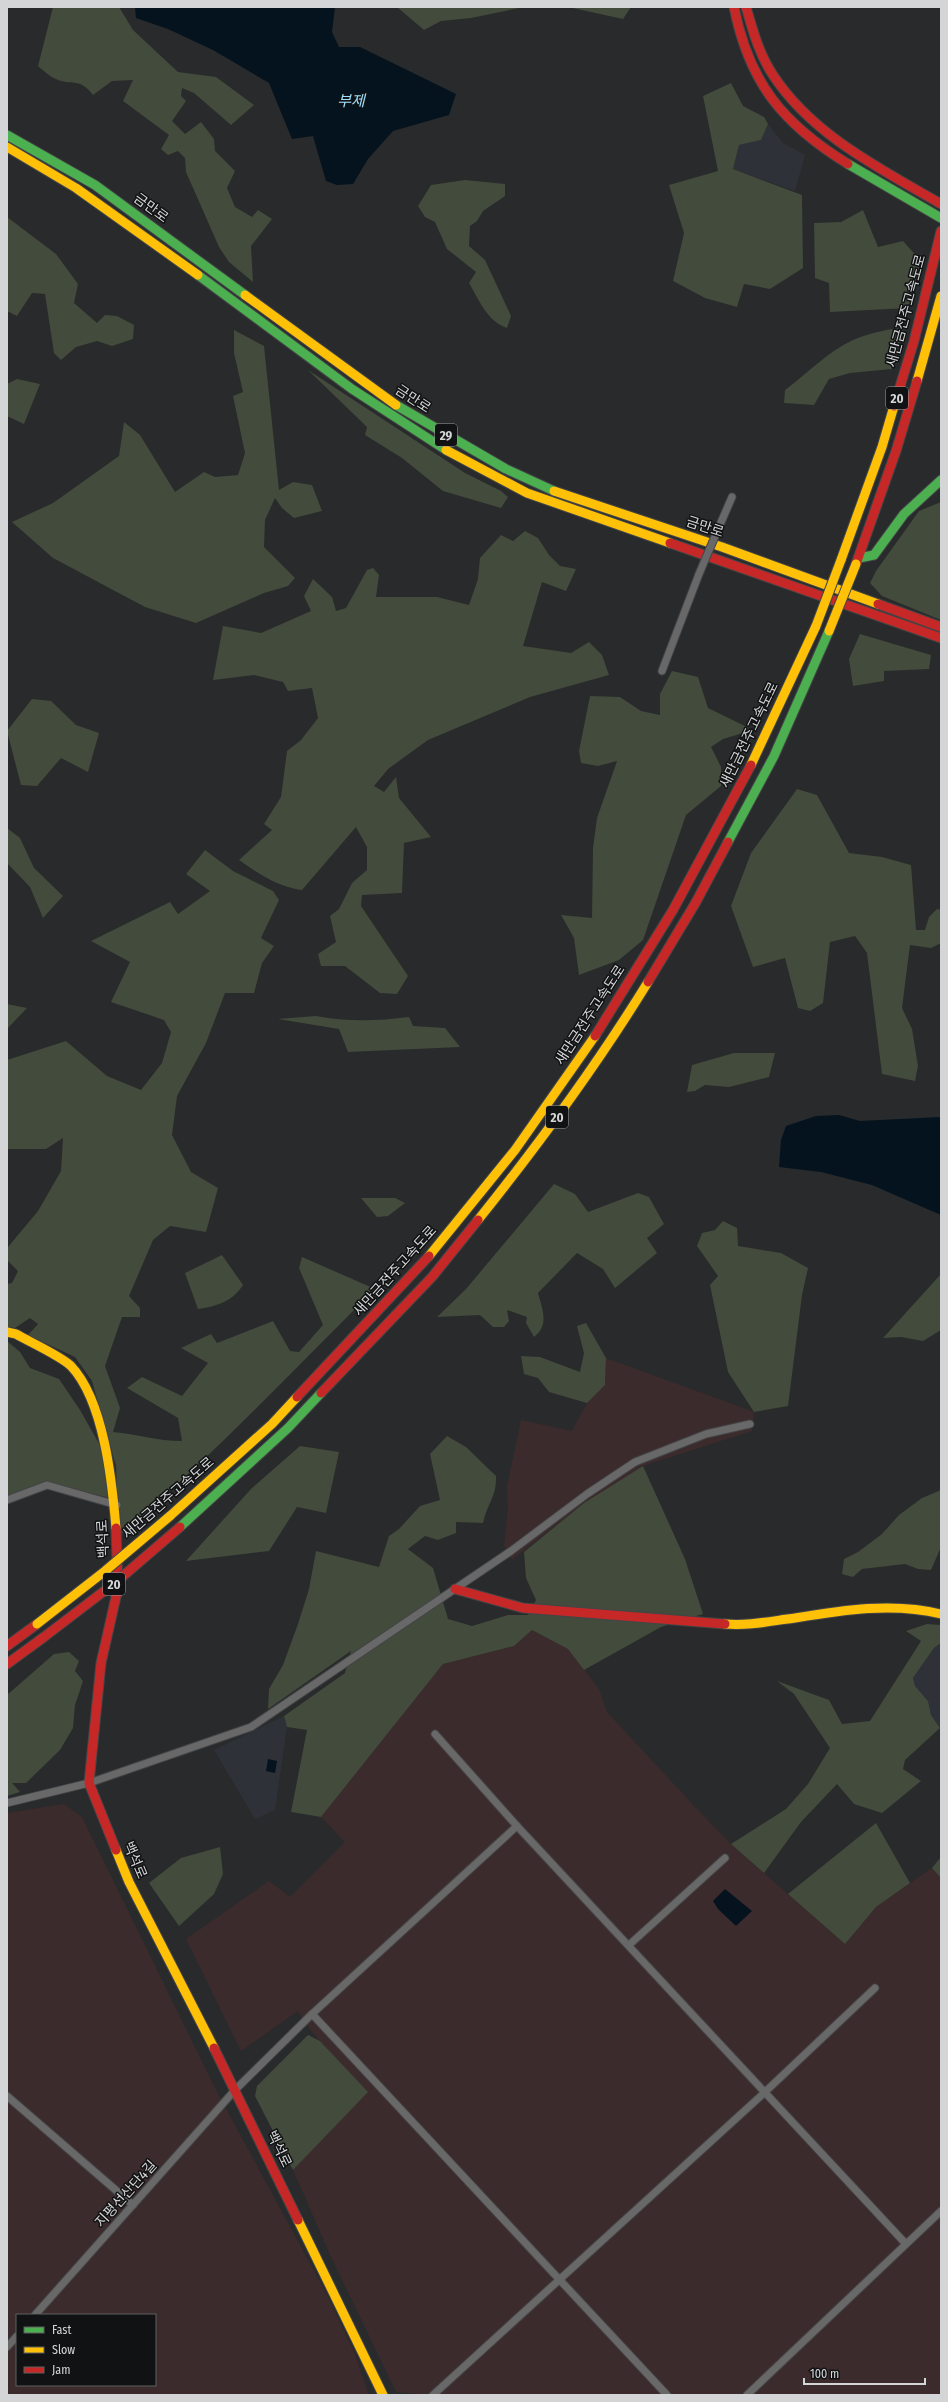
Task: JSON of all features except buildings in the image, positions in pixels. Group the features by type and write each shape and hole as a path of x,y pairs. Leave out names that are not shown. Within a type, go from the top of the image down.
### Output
{"main road":[{"path":"734,7 741,40 759,82 776,105 794,124 832,152 941,218"},
{"path":"746,7 756,45 770,72 787,96 803,112 838,141 941,204"},
{"name":"금만로","path":"7,135 95,185 408,414 506,469 564,495 722,547 941,627"},
{"name":"금만로","path":"7,147 87,194 406,426 485,473 558,505 864,609 941,638"},
{"name":"새만금전주고속도로","path":"7,1646 105,1571 170,1516 278,1418 425,1262 515,1150 610,1015 673,910 755,758 816,626 882,447 914,341 941,231"},
{"name":"새만금전주고속도로","path":"7,1664 116,1582 180,1527 288,1428 432,1277 530,1155 622,1024 696,902 774,756 830,631 858,561 898,444 924,360 941,296"},
{"path":"858,561 874,555 904,514 941,480"},
{"name":"백석로","path":"7,1332 16,1334 70,1365 87,1387 99,1423 116,1505 118,1588 101,1663 89,1783 129,1882 235,2090 383,2395"},
{"path":"455,1589 523,1608 743,1626 849,1609 917,1608 941,1614"}],"street":[{"path":"662,671 699,574 732,497"},
{"path":"7,1803 89,1783 251,1727 455,1589 587,1494 636,1462 706,1434 750,1424"},
{"path":"7,1500 47,1485 116,1505"},
{"path":"435,1734 517,1826 906,2244"},
{"name":"지평선산단4길","path":"36,2314 235,2090 312,2014 517,1826"},
{"path":"629,1945 725,1858"},
{"path":"435,2393 764,2093 875,1988"},
{"path":"312,2014 667,2395"},
{"path":"7,2096 133,2205"},
{"path":"747,2395 941,2211"},
{"path":"7,2347 16,2337"}],"shaded area":[{"path":"768,124 783,143 805,155 795,191 733,169 739,145 761,140"},
{"path":"606,1358 754,1412 752,1431 643,1466 584,1503 512,1560 504,1546 508,1509 507,1486 521,1420 572,1431 587,1403 605,1385"},
{"path":"532,1630 568,1649 599,1689 607,1712 698,1810 731,1844 845,1944 876,1907 932,1868 941,1878 941,2395 428,2395 396,2392 331,2257 293,2170 367,2092 312,2032 298,2011 241,2051 186,1939 269,1881 290,1897 345,1842 321,1817 443,1664 514,1646"},
{"path":"941,1643 940,1728 931,1715 928,1701 915,1686 913,1678 934,1648"},
{"path":"284,1716 287,1727 275,1810 255,1819 214,1750"},
{"path":"64,1804 82,1817 218,2094 325,2291 354,2352 369,2395 7,2395 7,1813"}],"green space":[{"path":"53,7 119,7 133,30 178,72 216,77 254,105 231,125 194,93 182,88 181,96 186,101 172,121 185,134 201,122 214,139 215,151 235,171 227,188 235,207 252,217 258,210 272,219 251,246 253,282 229,262 219,247 186,172 185,158 178,151 168,155 161,149 169,135 123,101 133,80 112,81 93,95 84,86 54,78 38,66"},
{"path":"397,7 524,7 471,18 441,21 424,30"},
{"path":"568,7 631,7 623,19"},
{"path":"731,83 743,106 764,117 768,124 761,140 739,145 733,169 802,195 803,268 770,289 744,284 737,307 705,298 673,281 684,233 669,185 718,171 703,96"},
{"path":"465,180 505,184 505,196 483,211 477,221 470,226 469,246 485,260 511,316 507,328 494,320 480,303 469,283 476,272 447,249 435,222 425,217 418,206 431,185"},
{"path":"863,210 878,247 903,241 921,261 909,308 830,312 829,283 815,278 814,223 841,222"},
{"path":"7,217 56,254 78,284 74,303 97,323 105,315 117,316 134,325 133,339 112,346 97,341 76,347 61,360 54,353 45,294 32,293 17,316 7,311"},
{"path":"904,327 892,369 850,373 829,379 814,405 784,403 785,390 835,350 865,335"},
{"path":"234,330 264,346 279,490 293,482 312,485 322,511 294,518 282,508 275,498 265,520 264,547 295,578 288,586 264,593 196,623 145,607 53,558 12,522 53,503 119,456 124,422 140,435 175,492 204,472 215,477 238,475 245,453 233,396 243,392 234,353"},
{"path":"308,370 465,473 501,491 508,497 501,508 443,491 402,458 365,435 367,427"},
{"path":"17,379 40,384 24,424 7,416 7,384"},
{"path":"941,502 941,620 882,596 870,583 876,571 919,511"},
{"path":"525,531 538,538 549,555 560,566 576,569 566,591 542,582 523,646 571,653 589,642 602,655 609,675 530,697 428,740 388,769 374,786 384,792 396,777 399,798 431,837 404,843 402,893 362,895 361,906 408,976 397,994 380,993 345,966 321,966 318,954 336,942 330,916 339,909 352,883 367,870 367,847 356,827 302,890 277,883 261,875 239,860 272,830 264,824 281,797 287,751 301,740 318,718 312,688 288,691 283,682 254,675 213,680 223,626 261,633 311,611 304,596 313,579 332,597 336,611 346,608 367,570 373,568 379,575 376,597 437,597 469,605 478,579 480,558 501,535 513,541"},
{"path":"860,634 931,655 929,669 884,671 884,681 853,686 849,659"},
{"path":"672,671 698,677 708,708 753,730 723,739 711,747 721,767 721,786 686,815 643,940 619,960 579,975 574,938 561,915 592,918 593,848 597,818 617,761 598,766 581,763 579,751 590,696 620,697 641,711 660,715 660,694"},
{"path":"32,699 51,701 76,725 99,733 88,772 61,758 37,786 21,785 7,731"},
{"path":"797,789 817,795 849,853 882,857 911,865 916,930 925,930 929,917 937,909 941,910 941,943 931,948 910,945 902,1008 912,1029 918,1066 915,1081 882,1074 867,953 855,936 830,942 823,1003 810,1011 798,1008 785,958 753,967 731,906 751,853"},
{"path":"7,828 20,838 34,868 63,896 43,918 30,887 7,863"},
{"path":"205,850 233,871 273,891 279,900 261,938 274,946 262,963 254,993 225,993 206,1043 177,1096 172,1135 191,1172 218,1188 206,1232 170,1226 153,1240 129,1296 140,1308 140,1317 122,1317 105,1366 120,1408 113,1432 164,1440 182,1441 178,1418 127,1388 142,1377 182,1396 208,1363 181,1348 211,1334 217,1343 273,1321 290,1351 299,1352 323,1325 299,1268 302,1257 373,1288 360,1304 242,1423 151,1509 119,1536 116,1466 92,1381 75,1357 28,1335 38,1324 30,1318 15,1328 7,1327 7,1284 12,1283 18,1271 7,1260 8,1247 38,1211 61,1171 63,1138 46,1149 7,1149 7,1060 66,1041 107,1076 141,1090 162,1063 171,1032 164,1020 111,1002 130,962 91,941 170,902 178,914 210,891 186,874"},
{"path":"7,1004 27,1008 7,1029"},
{"path":"316,1016 362,1020 409,1017 413,1026 445,1028 460,1047 348,1052 339,1029 278,1019"},
{"path":"734,1053 775,1053 769,1077 729,1087 705,1085 695,1091 687,1092 692,1065"},
{"path":"554,1184 575,1194 588,1212 638,1193 649,1197 664,1224 647,1238 657,1253 615,1288 603,1269 577,1253 538,1293 544,1316 542,1327 534,1337 526,1323 527,1317 507,1310 509,1321 504,1327 493,1327 480,1315 437,1317 466,1289"},
{"path":"361,1198 395,1198 405,1203 388,1216 377,1217"},
{"path":"723,1221 737,1228 738,1246 781,1253 808,1268 802,1295 788,1406 754,1412 728,1372 710,1285 718,1276 697,1246 702,1233 715,1230"},
{"path":"222,1255 243,1285 234,1296 224,1302 218,1305 198,1309 185,1273"},
{"path":"941,1274 941,1330 923,1341 901,1337 883,1338"},
{"path":"586,1323 606,1358 605,1385 587,1403 549,1392 538,1378 524,1374 521,1356 540,1357 580,1372 584,1353 577,1326"},
{"path":"7,1341 20,1352 30,1368 59,1379 80,1410 101,1447 110,1498 46,1482 26,1489 7,1501"},
{"path":"447,1436 466,1447 496,1476 495,1489 483,1523 456,1522 456,1533 438,1540 425,1536 408,1549 433,1568 448,1619 472,1626 508,1615 528,1615 536,1600 526,1578 524,1552 584,1503 643,1466 685,1559 703,1614 661,1627 584,1670 568,1649 532,1630 514,1646 443,1664 321,1817 291,1812 307,1730 287,1727 284,1716 345,1673 351,1651 268,1709 269,1689 283,1665 298,1624 309,1589 316,1551 379,1567 389,1536 399,1529 420,1506 440,1500 430,1454"},
{"path":"300,1446 339,1452 326,1513 297,1507 269,1551 186,1561 251,1489"},
{"path":"941,1490 941,1547 931,1570 918,1569 905,1564 862,1569 853,1577 842,1574 844,1559 858,1552 882,1534 899,1515 922,1498"},
{"path":"927,1624 941,1625 941,1643 934,1648 913,1678 915,1686 928,1701 931,1715 940,1728 905,1760 903,1769 921,1781 882,1813 854,1804 837,1784 801,1822 764,1873 731,1844 786,1809 808,1784 830,1748 794,1694 777,1681 829,1700 842,1724 870,1721 921,1641 906,1631"},
{"path":"69,1652 79,1661 75,1671 83,1681 75,1705 73,1728 60,1750 26,1783 12,1783 20,1792 7,1796 7,1695 54,1654"},
{"path":"876,1823 910,1883 876,1907 845,1944 788,1894"},
{"path":"220,1847 223,1874 214,1894 179,1926 149,1883 181,1858"},
{"path":"941,1857 941,1878 932,1868"},
{"path":"308,2035 320,2041 368,2092 293,2170 255,2096 257,2086"}],"water":[{"name":"부제","path":"135,7 335,7 332,32 339,47 360,47 456,94 449,115 393,131 368,159 353,184 337,185 326,181 313,136 292,139 269,83 213,50 168,29 136,18"},
{"path":"839,1115 860,1121 941,1117 941,1215 872,1185 821,1172 779,1167 781,1140 786,1126 816,1116"},
{"path":"268,1759 277,1761 275,1773 266,1771"},
{"path":"725,1889 752,1911 736,1926 718,1909 713,1901"}],"traffic: fast":[{"path":"7,135 95,185 245,295"},
{"path":"848,164 941,218"},
{"path":"198,275 352,389 446,450"},
{"path":"396,405 506,469 554,491"},
{"path":"859,558 874,555 904,514 941,480"},
{"path":"728,842 774,756 829,631"},
{"path":"180,1527 288,1428 321,1393"}],"traffic: slow":[{"path":"7,147 76,188 198,275"},
{"path":"245,295 396,405"},
{"path":"917,381 941,296"},
{"path":"841,560 882,447 894,406"},
{"path":"446,450 527,493 670,543"},
{"path":"554,491 722,547 878,604"},
{"path":"816,626 841,560"},
{"path":"829,631 856,564"},
{"path":"751,765 816,626"},
{"path":"478,1220 567,1104 629,1013 648,982"},
{"path":"429,1256 515,1150 595,1036"},
{"path":"7,1332 16,1334 60,1358 71,1366 82,1381 99,1420 109,1465 116,1528"},
{"path":"170,1516 272,1424 297,1397"},
{"path":"37,1624 105,1571 170,1516"},
{"path":"725,1624 760,1623 868,1608 905,1608 941,1614"},
{"path":"116,1850 129,1882 214,2048"},
{"path":"298,2220 383,2395"}],"traffic: jam":[{"path":"734,7 749,58 772,99 787,117 805,133 825,149 848,164"},
{"path":"746,7 757,42 768,67 789,96 807,116 849,149 895,178 941,204"},
{"path":"894,406 914,341 941,231"},
{"path":"856,564 896,451 917,381"},
{"path":"670,543 941,638"},
{"path":"878,604 941,627"},
{"path":"595,1036 673,910 751,765"},
{"path":"648,982 696,902 728,842"},
{"path":"321,1393 432,1277 478,1220"},
{"path":"297,1397 429,1256"},
{"path":"44,1637 116,1582 180,1527"},
{"path":"116,1528 118,1588 101,1663 89,1783 116,1850"},
{"path":"455,1589 523,1608 725,1624"},
{"path":"7,1646 37,1624"},
{"path":"7,1664 44,1637"},
{"path":"214,2048 298,2220"}]}
